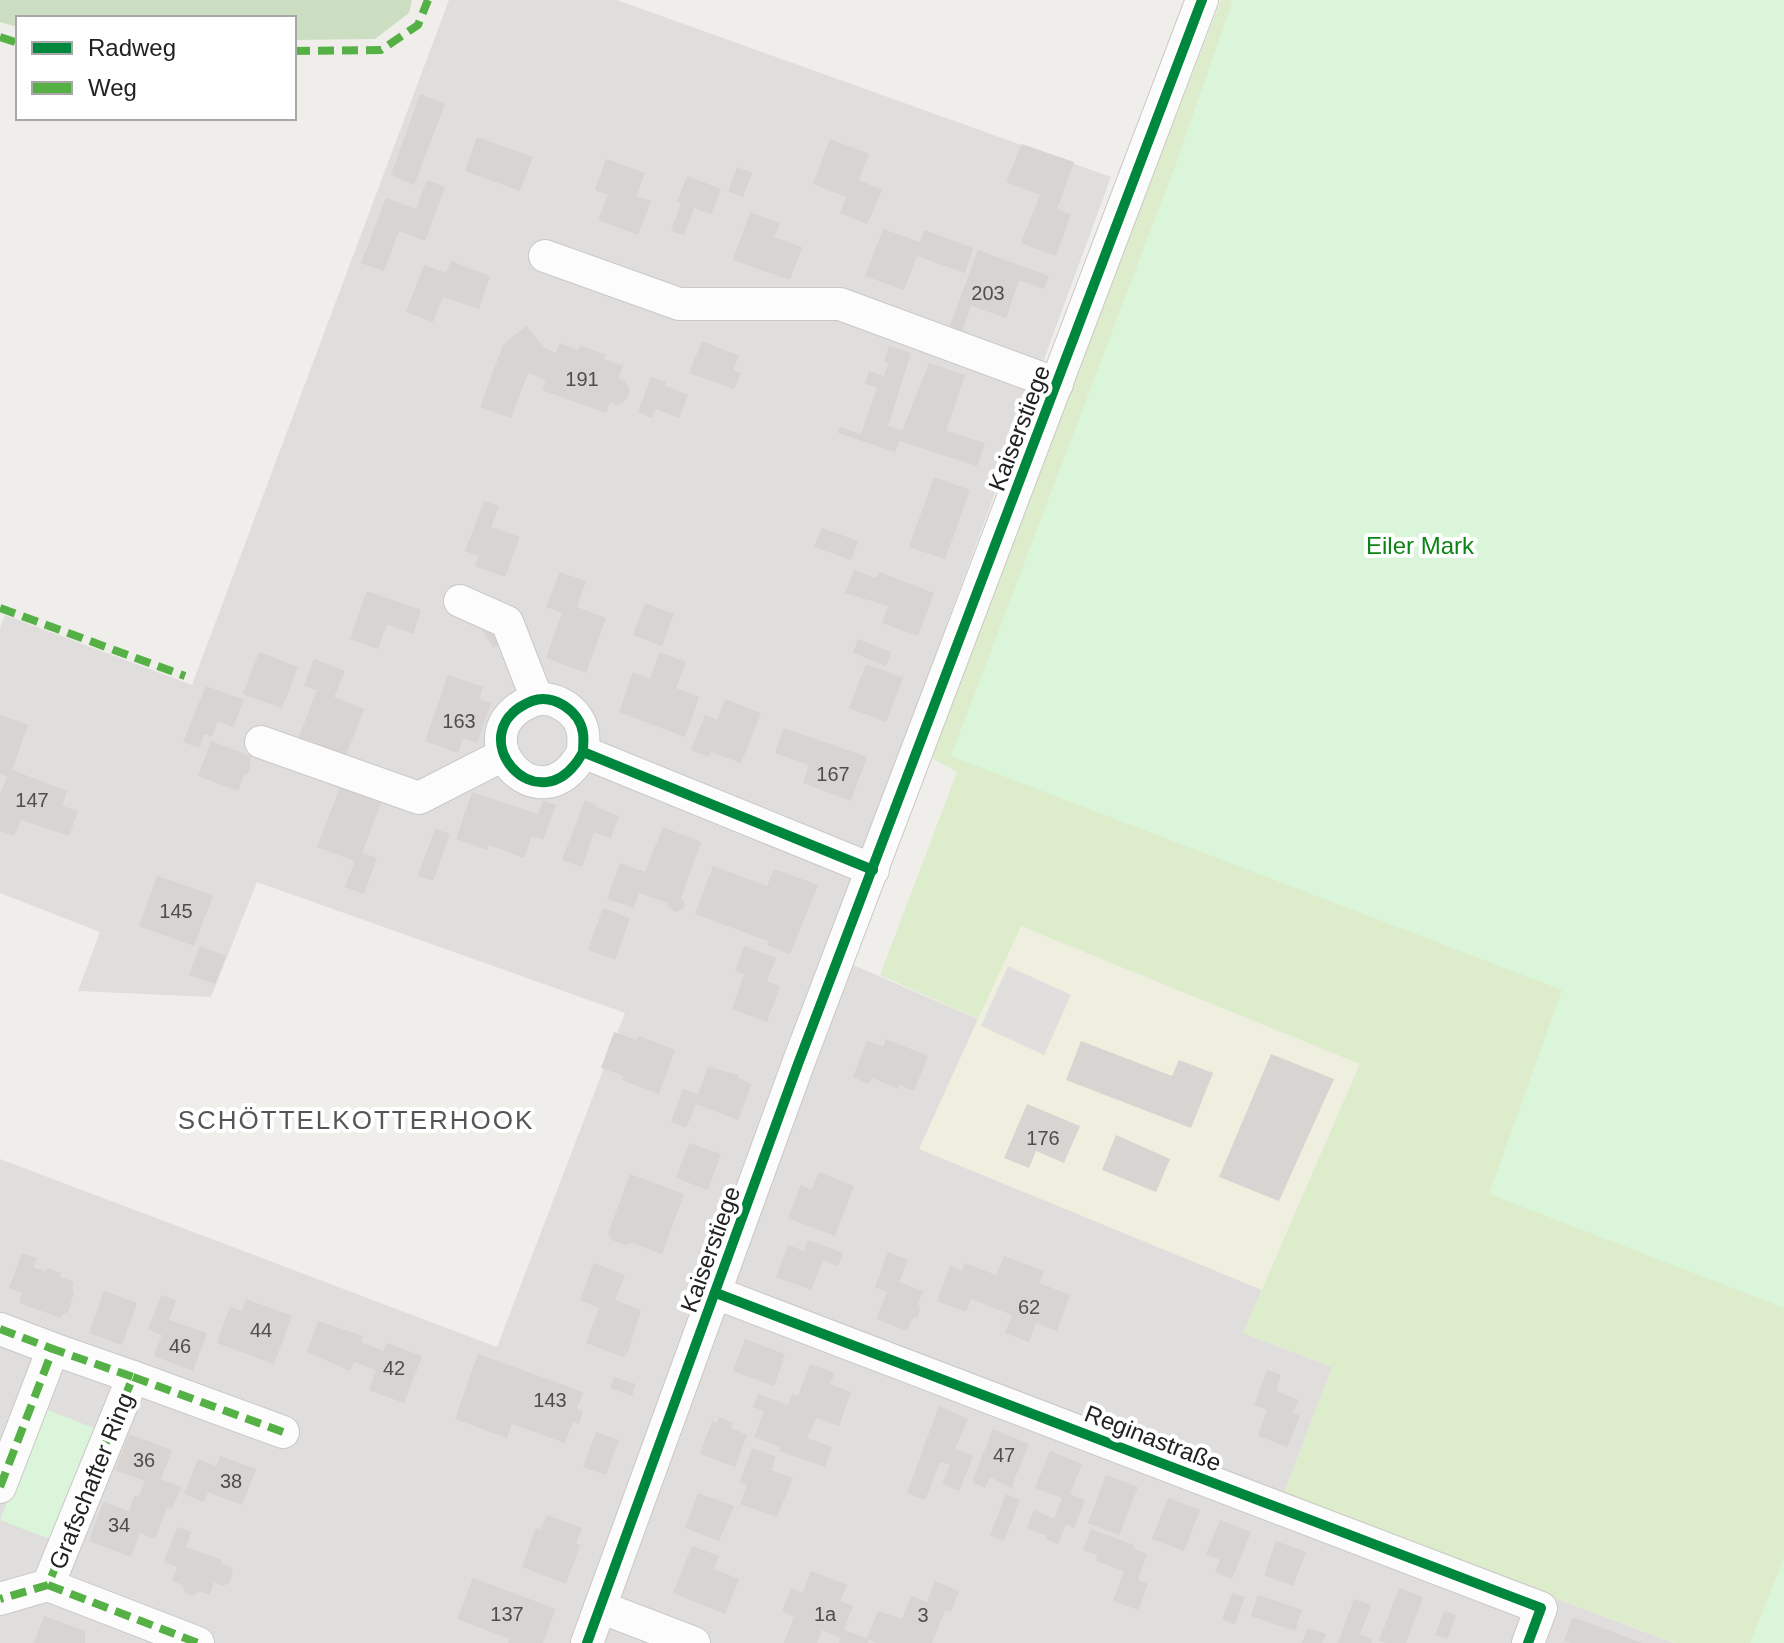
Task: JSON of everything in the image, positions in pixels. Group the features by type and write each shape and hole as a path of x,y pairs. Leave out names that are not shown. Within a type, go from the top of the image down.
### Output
{"street":[{"name":"Kaiserstiege","path":"587,1643 803,1051 1202,0"},
{"name":"Kaiserstiege","path":"545,256 679,304 840,304 1057,384"},
{"path":"460,601 507,622 537,699"},
{"path":"537,699 554,701 572,711 583,730 583,752 574,768 559,779 540,783 523,778 511,769 503,755 500,741 504,724 516,708 537,699"},
{"path":"261,742 419,798 503,755"},
{"path":"583,752 873,870"},
{"name":"Reginastraße","path":"716,1293 1541,1608 1528,1643"},
{"name":"Grafschafter Ring","path":"0,1329 283,1432"},
{"path":"0,1487 53,1349"},
{"name":"Grafschafter Ring","path":"48,1585 133,1377"},
{"name":"Grafschafter Ring","path":"0,1599 48,1585 198,1643"},
{"path":"600,1607 694,1643"}],"shaded area":[{"path":"449,0 617,0 1111,177 826,953 977,1019 1020,926 1360,1064 1243,1333 1332,1367 1283,1496 1674,1643 0,1643 0,1159 497,1347 625,1013 257,882 211,997 78,991 100,932 0,893 0,628 5,615 192,685"},
{"path":"1008,966 1071,995 1044,1055 981,1026"},
{"path":"70,1372 99,1380 105,1389 106,1406 98,1428 79,1420 82,1411 92,1415 97,1401 63,1388 57,1402 65,1406 62,1414 43,1407 55,1378"},
{"path":"0,1523 19,1531 16,1540 6,1536 1,1550 35,1563 42,1549 33,1545 36,1537 55,1544 43,1573 18,1578 0,1571"}],"green space":[{"path":"0,0 412,0 409,13 375,39 296,40 296,16 16,16 16,26 0,22"},
{"name":"Eiler Mark","path":"1221,0 1784,0 1784,1643 1675,1643 1283,1496 1332,1367 1243,1333 1360,1064 1021,926 978,1019 880,975 957,772 928,756"},
{"name":"Eiler Mark","path":"1233,0 1784,0 1784,1308 1489,1194 1562,990 951,756 1175,166"},
{"path":"1020,926 1360,1064 1262,1290 919,1149"},
{"path":"43,1408 99,1430 55,1541 0,1520"},
{"path":"1784,1558 1784,1643 1750,1643"}],"building":[{"path":"420,94 445,104 414,185 391,175"},
{"path":"477,137 533,157 520,191 465,171"},
{"path":"830,139 869,154 859,180 882,190 867,224 840,213 846,197 813,184"},
{"path":"1022,144 1074,162 1057,209 1071,214 1056,256 1021,243 1040,195 1006,182"},
{"path":"606,159 645,173 636,196 651,201 638,235 598,220 608,195 595,190"},
{"path":"737,167 752,173 743,197 728,191"},
{"path":"687,176 721,189 711,214 694,208 684,235 671,231"},
{"path":"427,180 445,187 425,241 399,231 384,271 361,263 386,198 416,209"},
{"path":"750,212 780,223 774,237 802,247 790,280 733,260"},
{"path":"883,229 920,242 924,230 973,248 965,273 917,256 904,290 865,276"},
{"path":"978,250 1049,276 1044,289 1019,280 1006,318 971,306 962,332 949,328"},
{"path":"451,261 490,276 479,309 443,297 433,322 406,312 424,265 446,273"},
{"path":"526,326 545,348 556,353 560,343 578,350 580,345 606,355 604,359 623,366 618,378 625,381 630,390 626,400 617,405 610,402 606,413 542,390 546,380 528,373 511,418 480,407 503,345"},
{"path":"702,341 739,356 733,370 741,373 734,389 689,373"},
{"path":"889,346 911,353 888,426 902,431 929,363 965,375 946,431 985,443 977,466 899,441 895,452 838,433 840,427 861,434 877,388 865,384 869,371 884,376 889,363 884,362"},
{"path":"651,377 688,395 679,418 656,409 652,418 638,412"},
{"path":"934,477 970,490 945,559 909,547"},
{"path":"484,501 499,506 491,527 520,537 505,577 475,566 479,556 465,551"},
{"path":"822,528 858,541 851,560 814,547"},
{"path":"854,570 876,578 879,572 934,593 918,636 882,623 888,606 845,593"},
{"path":"560,572 586,581 577,607 606,618 586,673 546,658 562,613 546,607"},
{"path":"367,591 421,610 413,634 387,624 378,649 350,639"},
{"path":"645,603 674,614 662,646 633,635"},
{"path":"492,622 504,642 493,648 481,628"},
{"path":"858,639 891,652 886,666 853,653"},
{"path":"259,652 298,667 282,708 243,694"},
{"path":"660,652 686,662 676,688 699,697 685,737 619,712 633,672 650,679"},
{"path":"314,659 345,671 334,697 364,709 346,755 299,737 317,690 304,686"},
{"path":"866,664 903,678 886,722 849,708"},
{"path":"448,675 483,687 479,699 491,703 477,743 463,738 458,753 425,741"},
{"path":"206,686 244,700 233,727 218,721 212,737 204,734 199,748 183,742"},
{"path":"725,699 761,713 741,763 711,752 709,757 691,750 705,715 717,720"},
{"path":"0,715 28,725 12,770 67,791 62,806 78,811 69,836 21,820 14,836 0,831 0,795 7,777 0,774"},
{"path":"784,728 867,757 851,801 803,783 809,765 775,753"},
{"path":"211,741 251,756 249,772 244,775 238,791 198,776"},
{"path":"341,785 382,800 362,853 377,858 364,894 345,887 355,861 317,847"},
{"path":"472,792 538,814 543,801 556,805 543,840 532,836 524,858 489,845 487,850 456,839"},
{"path":"585,800 619,816 611,838 594,832 582,867 562,860"},
{"path":"663,827 701,842 681,898 685,904 683,909 675,912 667,906 668,903 639,893 634,908 607,899 620,863 645,872"},
{"path":"435,829 450,834 433,881 418,876"},
{"path":"713,866 767,886 774,869 818,885 790,954 767,945 768,941 695,914"},
{"path":"157,876 213,895 194,946 139,926"},
{"path":"603,908 630,918 615,960 588,950"},
{"path":"200,946 226,956 215,984 189,975"},
{"path":"744,946 776,958 767,981 780,986 767,1022 732,1009 744,974 735,971"},
{"path":"614,1032 637,1040 639,1036 675,1050 659,1094 601,1068"},
{"path":"886,1039 928,1056 914,1091 899,1085 898,1089 872,1078 869,1084 853,1077 867,1041 883,1047"},
{"path":"1081,1041 1172,1076 1179,1060 1213,1073 1191,1128 1066,1080"},
{"path":"1271,1054 1334,1079 1279,1201 1219,1177"},
{"path":"708,1067 739,1075 738,1078 752,1084 738,1120 696,1104 686,1128 671,1122 683,1089 698,1094"},
{"path":"1027,1104 1080,1126 1064,1163 1036,1151 1029,1168 1004,1158"},
{"path":"1116,1135 1170,1159 1156,1192 1102,1170"},
{"path":"689,1143 721,1154 708,1190 676,1178"},
{"path":"819,1172 854,1186 835,1236 788,1218 801,1185 812,1190"},
{"path":"630,1174 684,1194 662,1254 632,1243 626,1245 612,1240 608,1234"},
{"path":"808,1240 843,1253 838,1266 823,1260 811,1290 776,1277 788,1245 804,1251"},
{"path":"888,1252 908,1260 899,1282 923,1291 918,1304 918,1317 912,1319 907,1331 876,1319 887,1292 875,1287"},
{"path":"22,1253 37,1258 33,1267 61,1273 60,1277 74,1282 68,1312 61,1318 19,1303 22,1293 9,1288"},
{"path":"1004,1256 1044,1271 1039,1283 1070,1295 1057,1331 1036,1323 1029,1342 1005,1333 1012,1315 971,1299 966,1312 937,1301 950,1266 962,1271 965,1263 996,1275"},
{"path":"594,1263 625,1275 615,1300 641,1310 628,1352 623,1357 586,1343 599,1308 580,1300"},
{"path":"104,1291 137,1303 122,1345 89,1333"},
{"path":"161,1295 176,1300 169,1320 207,1333 193,1371 154,1356 162,1335 148,1330"},
{"path":"246,1299 292,1316 274,1364 217,1343 230,1307 242,1311"},
{"path":"318,1321 363,1336 361,1342 383,1351 387,1343 422,1356 404,1403 369,1390 376,1370 354,1362 350,1371 307,1352"},
{"path":"745,1339 785,1354 774,1386 733,1371"},
{"path":"478,1354 583,1392 577,1409 583,1411 579,1424 573,1422 565,1443 512,1424 507,1438 455,1419"},
{"path":"810,1364 835,1373 830,1384 851,1392 839,1426 817,1418 807,1438 832,1447 825,1467 780,1451 781,1447 754,1437 764,1411 753,1407 758,1394 788,1405 792,1394 798,1396"},
{"path":"1267,1370 1281,1375 1276,1391 1299,1400 1293,1413 1300,1416 1287,1447 1258,1436 1267,1410 1254,1405"},
{"path":"614,1377 636,1384 632,1396 610,1388"},
{"path":"939,1406 968,1419 955,1449 973,1456 959,1491 942,1484 950,1465 940,1462 925,1500 907,1493"},
{"path":"719,1417 733,1423 731,1428 747,1435 735,1467 700,1454 712,1421 717,1423"},
{"path":"993,1429 1029,1444 1013,1489 990,1477 985,1488 972,1482"},
{"path":"596,1432 619,1440 606,1475 583,1467"},
{"path":"129,1434 172,1450 161,1479 181,1487 172,1509 167,1507 155,1539 140,1533 131,1557 89,1541 103,1502 129,1511 145,1481 115,1470"},
{"path":"752,1448 776,1457 771,1470 793,1478 777,1517 740,1504 747,1485 740,1482"},
{"path":"1050,1451 1082,1464 1070,1494 1085,1500 1074,1528 1066,1524 1058,1544 1027,1528 1034,1510 1054,1519 1062,1498 1035,1488"},
{"path":"220,1456 256,1469 242,1505 208,1492 204,1502 184,1494 198,1459 216,1466"},
{"path":"1106,1475 1138,1487 1119,1535 1088,1523"},
{"path":"698,1493 734,1506 719,1541 685,1528"},
{"path":"1006,1494 1020,1500 1004,1541 990,1535"},
{"path":"1168,1498 1200,1510 1184,1551 1152,1539"},
{"path":"547,1515 582,1528 576,1543 580,1545 566,1584 522,1567 536,1528 540,1530"},
{"path":"1220,1520 1251,1532 1232,1579 1215,1572 1220,1560 1206,1554"},
{"path":"177,1527 191,1532 186,1547 222,1560 221,1564 230,1567 233,1573 229,1583 223,1586 214,1582 210,1595 199,1591 192,1596 184,1592 183,1585 172,1581 177,1567 164,1562"},
{"path":"1091,1529 1134,1545 1133,1548 1147,1554 1138,1580 1148,1584 1138,1610 1113,1601 1124,1571 1096,1561 1097,1555 1083,1550"},
{"path":"1276,1541 1306,1552 1293,1586 1264,1575"},
{"path":"692,1546 719,1556 714,1569 739,1579 725,1614 673,1593"},
{"path":"811,1571 847,1585 840,1601 853,1606 844,1630 867,1638 878,1611 902,1619 911,1596 927,1602 935,1581 959,1591 951,1612 945,1610 932,1643 877,1643 869,1640 868,1643 839,1643 841,1638 822,1630 817,1643 784,1643 794,1617 782,1612 791,1588 803,1593"},
{"path":"473,1578 556,1609 543,1643 508,1643 510,1639 457,1619"},
{"path":"1399,1588 1423,1597 1406,1643 1379,1641"},
{"path":"1232,1593 1245,1597 1235,1624 1222,1620"},
{"path":"1258,1595 1302,1610 1295,1631 1251,1616"},
{"path":"1354,1599 1371,1605 1360,1634 1372,1639 1371,1643 1338,1643"},
{"path":"1444,1611 1456,1615 1447,1639 1435,1635"},
{"path":"44,1616 85,1631 85,1643 34,1643"},
{"path":"1573,1617 1642,1643 1571,1643 1564,1640"},
{"path":"1308,1628 1326,1634 1322,1643 1302,1643"}],"marked path":[{"path":"296,51 381,50 418,25 428,0"},
{"path":"0,37 16,42"},
{"path":"0,608 185,676"},
{"path":"0,1329 53,1349"},
{"path":"0,1487 53,1349 133,1377 48,1585 0,1599"},
{"path":"133,1377 283,1432"},
{"path":"48,1585 198,1643"}],"cycle path":[{"path":"587,1643 798,1064 1202,0"},
{"path":"583,752 565,774 546,782 528,779 512,768 503,752 501,733 510,715 532,701 557,702 571,711 581,725 583,752 873,870"},
{"path":"716,1293 1541,1608 1528,1643"}],"district":[{"name":"SCHÖTTELKOTTERHOOK","path":"356,1120"}]}
